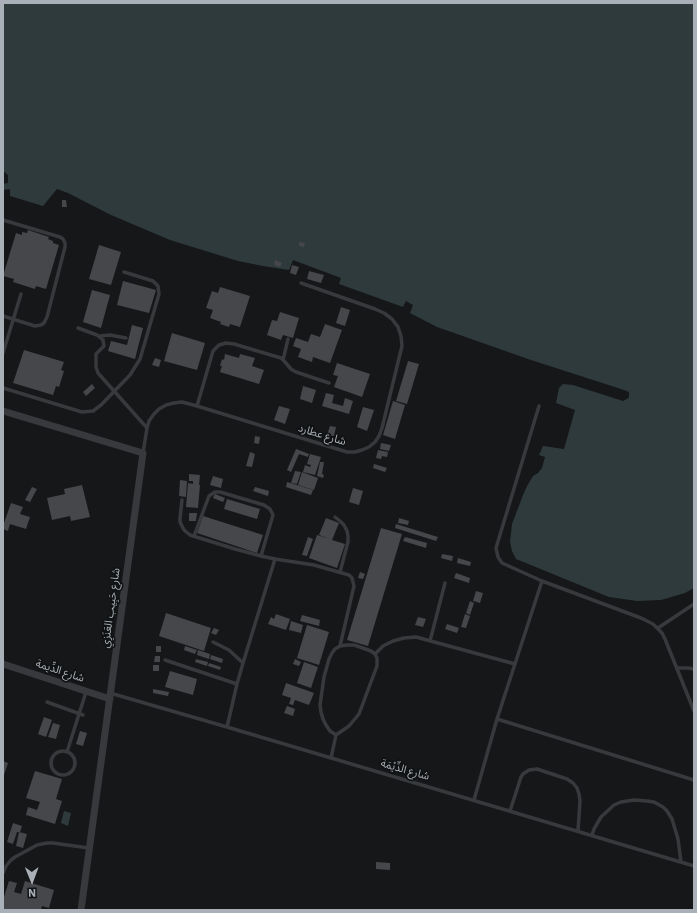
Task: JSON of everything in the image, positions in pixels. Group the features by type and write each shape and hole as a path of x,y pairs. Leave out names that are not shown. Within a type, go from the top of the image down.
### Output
{"street":[{"path":"3,410 143,453"},
{"name":"شارع حَبِيب العَنَزِي","path":"81,910 143,453"},
{"name":"شارع الدِّيمة","path":"3,664 86,692 110,696"}],"lane":[{"path":"3,220 60,237 65,243 47,317 44,323 35,326 3,316"},
{"path":"3,388 77,411 88,412 97,409 130,375 140,359 159,294 158,286 153,281 124,272"},
{"name":"شارع عطارد","path":"143,453 147,428 149,421 154,414 166,405 182,402 347,452 362,450 369,447 374,442 379,436 382,428 401,351 401,336 398,327 392,319 384,313 300,283"},
{"path":"3,353 21,294"},
{"path":"78,328 100,336 104,342 104,346 96,354 97,371 147,428"},
{"path":"100,336 110,335 126,338"},
{"path":"283,360 288,339"},
{"path":"197,406 211,355 218,345 226,342 278,357 283,360 288,367 296,372 329,383"},
{"path":"539,406 496,548 498,557 502,563 542,581 647,620 658,628 665,639 694,711"},
{"path":"194,536 209,496 215,492 220,492 270,509 272,516 261,556"},
{"path":"182,500 180,522 181,526 187,533 261,556 306,563 349,575 352,578 354,586 340,646"},
{"path":"335,518 344,525 348,536 348,542 340,572"},
{"path":"227,727 243,663 275,559"},
{"path":"474,800 497,719 542,581"},
{"path":"430,641 445,584"},
{"path":"658,628 694,604"},
{"path":"375,654 383,646 393,641 416,637 515,664"},
{"path":"213,642 229,650 243,663"},
{"path":"331,758 336,735 349,726 359,714 377,666 377,658 375,654 354,645 347,644 335,649 329,659 324,677 320,712 326,725 336,735"},
{"path":"165,660 237,684"},
{"path":"677,668 694,669"},
{"path":"67,752 81,715 86,692"},
{"name":"شارع الدِّيْمَة","path":"110,696 227,727 694,866"},
{"path":"46,702 81,715"},
{"path":"497,719 694,780"},
{"path":"57,752 67,752 74,759 74,766 67,774 57,773 52,768 51,761 57,752"},
{"path":"510,811 521,777 529,770 537,770 567,779 577,788 580,801 578,831"},
{"path":"592,835 601,817 614,805 621,802 634,800 654,802 663,807 672,819 678,839 681,862"},
{"path":"3,873 6,866 14,857 36,845 53,843 89,848"}],"shaded area":[{"path":"3,3 694,3 694,588 685,593 661,600 637,601 609,597 516,559 512,551 510,542 512,524 527,486 533,476 542,468 545,457 539,455 543,446 564,449 575,410 556,403 559,388 563,384 573,385 623,401 629,397 629,392 437,327 410,313 413,305 406,301 403,307 339,284 341,278 293,260 289,270 238,261 170,240 111,215 57,189 43,206 10,196 10,189 3,190 3,184 8,183 8,175 3,171"},
{"path":"64,811 71,813 68,826 61,823"}],"building":[{"path":"62,200 66,200 67,207 62,207"},
{"path":"28,230 49,237 48,239 53,241 53,243 59,245 46,289 36,286 35,289 13,282 14,279 3,276 16,233 22,235 22,232 27,233"},
{"path":"299,242 305,243 304,247 299,246"},
{"path":"99,245 121,252 111,285 89,279"},
{"path":"275,260 282,263 280,267 274,265"},
{"path":"292,265 299,267 296,275 290,273"},
{"path":"309,271 324,275 321,283 307,279"},
{"path":"123,281 156,290 149,313 117,305"},
{"path":"220,287 250,296 240,327 230,324 229,327 210,318 213,310 206,308 212,291 218,293"},
{"path":"92,290 110,295 101,328 83,322"},
{"path":"341,307 350,310 345,326 336,323"},
{"path":"280,312 299,318 293,338 283,335 281,340 267,335 272,320 277,321"},
{"path":"325,324 342,330 330,363 313,357 312,362 298,357 301,349 293,346 296,338 308,342 311,334 320,337"},
{"path":"132,325 143,328 135,359 108,351 111,341 127,345"},
{"path":"172,333 205,343 197,370 164,361"},
{"path":"24,350 64,362 61,370 64,371 59,387 56,386 53,395 13,383"},
{"path":"225,354 239,358 240,354 255,358 252,366 264,370 259,384 220,372 222,366 220,366 222,359 224,360"},
{"path":"155,358 161,360 159,367 152,365"},
{"path":"408,361 419,364 407,404 396,401"},
{"path":"337,363 370,374 362,397 334,387 338,376 333,375"},
{"path":"92,384 95,388 86,396 83,392"},
{"path":"303,386 316,390 312,403 300,399"},
{"path":"326,393 334,395 332,403 343,406 345,398 353,401 349,414 322,406"},
{"path":"393,401 405,405 395,439 383,435"},
{"path":"279,406 290,409 285,424 274,420"},
{"path":"363,407 374,410 367,431 357,427"},
{"path":"330,426 336,427 334,436 327,435"},
{"path":"255,436 260,437 259,444 254,443"},
{"path":"381,443 391,445 389,451 380,449"},
{"path":"296,449 309,454 308,457 299,454 291,472 287,470"},
{"path":"378,450 388,452 387,457 382,456 381,459 376,458"},
{"path":"250,452 255,454 252,467 246,466"},
{"path":"310,454 321,457 315,475 303,472 305,465 310,467 311,465 307,464"},
{"path":"320,462 324,462 322,474 324,475 323,478 317,476"},
{"path":"374,464 387,468 385,472 373,468"},
{"path":"295,471 301,472 297,484 291,483"},
{"path":"302,472 318,478 314,490 298,485"},
{"path":"189,474 200,475 198,508 186,507 188,483 193,484 193,481 189,481"},
{"path":"213,476 223,479 221,488 210,485"},
{"path":"180,480 187,481 186,497 179,496"},
{"path":"287,482 313,490 311,495 286,487"},
{"path":"82,485 90,517 71,521 70,516 52,520 47,498 65,494 64,489"},
{"path":"32,487 37,489 30,502 25,500"},
{"path":"255,487 269,491 268,496 253,491"},
{"path":"353,488 363,491 359,505 349,502"},
{"path":"215,494 225,498 223,502 213,498"},
{"path":"227,499 260,509 257,519 224,509"},
{"path":"11,503 23,507 20,514 30,517 26,529 10,524 8,531 3,529"},
{"path":"189,513 197,513 196,521 189,521"},
{"path":"203,516 263,535 257,553 197,533"},
{"path":"326,518 339,523 332,540 345,544 337,568 309,558 317,535 330,539 319,535"},
{"path":"399,518 409,521 408,525 398,523"},
{"path":"396,524 438,537 436,541 395,528"},
{"path":"381,528 402,534 368,646 347,640"},
{"path":"308,537 313,539 307,556 302,555"},
{"path":"405,537 427,543 426,548 403,541"},
{"path":"442,554 453,556 452,561 441,558"},
{"path":"458,558 471,562 470,566 457,563"},
{"path":"360,572 365,574 363,579 358,578"},
{"path":"456,573 470,578 469,583 454,578"},
{"path":"476,591 483,593 480,603 473,601"},
{"path":"470,601 474,603 470,615 466,613"},
{"path":"166,613 211,628 204,651 159,636"},
{"path":"276,614 290,619 286,630 268,624 271,617 274,619"},
{"path":"465,614 470,616 466,628 461,627"},
{"path":"302,615 320,620 319,626 300,621"},
{"path":"418,617 426,619 423,627 415,625"},
{"path":"291,621 303,625 301,633 289,630"},
{"path":"447,624 459,628 457,633 445,629"},
{"path":"307,625 329,632 319,665 297,658"},
{"path":"214,628 219,630 216,635 211,633"},
{"path":"156,646 161,646 161,652 156,652"},
{"path":"185,646 197,650 195,654 184,650"},
{"path":"198,650 210,654 209,659 197,655"},
{"path":"211,655 223,659 222,663 210,659"},
{"path":"155,656 160,656 160,662 154,662"},
{"path":"196,659 208,662 207,666 195,662"},
{"path":"295,659 301,662 299,666 293,664"},
{"path":"304,662 318,667 311,688 297,683"},
{"path":"209,663 221,667 220,670 208,666"},
{"path":"153,665 159,665 159,671 153,671"},
{"path":"170,671 197,679 193,695 165,687"},
{"path":"286,683 314,693 309,705 295,700 293,705 289,704 291,698 282,695"},
{"path":"153,689 169,692 168,696 153,693"},
{"path":"287,706 295,709 293,716 284,713"},
{"path":"44,717 52,720 46,737 38,734"},
{"path":"53,723 60,725 56,739 48,737"},
{"path":"80,731 87,733 83,746 76,744"},
{"path":"3,761 8,763 3,778"},
{"path":"35,771 62,779 56,799 62,801 55,824 26,815 28,807 37,810 40,802 26,798"},
{"path":"13,823 22,826 20,832 17,832 13,844 7,842"},
{"path":"19,832 27,834 23,848 16,846"},
{"path":"376,862 390,863 390,870 376,869"},
{"path":"9,881 17,883 14,892 21,894 25,881 54,890 49,908 42,906 41,910 3,910 3,900"}]}
